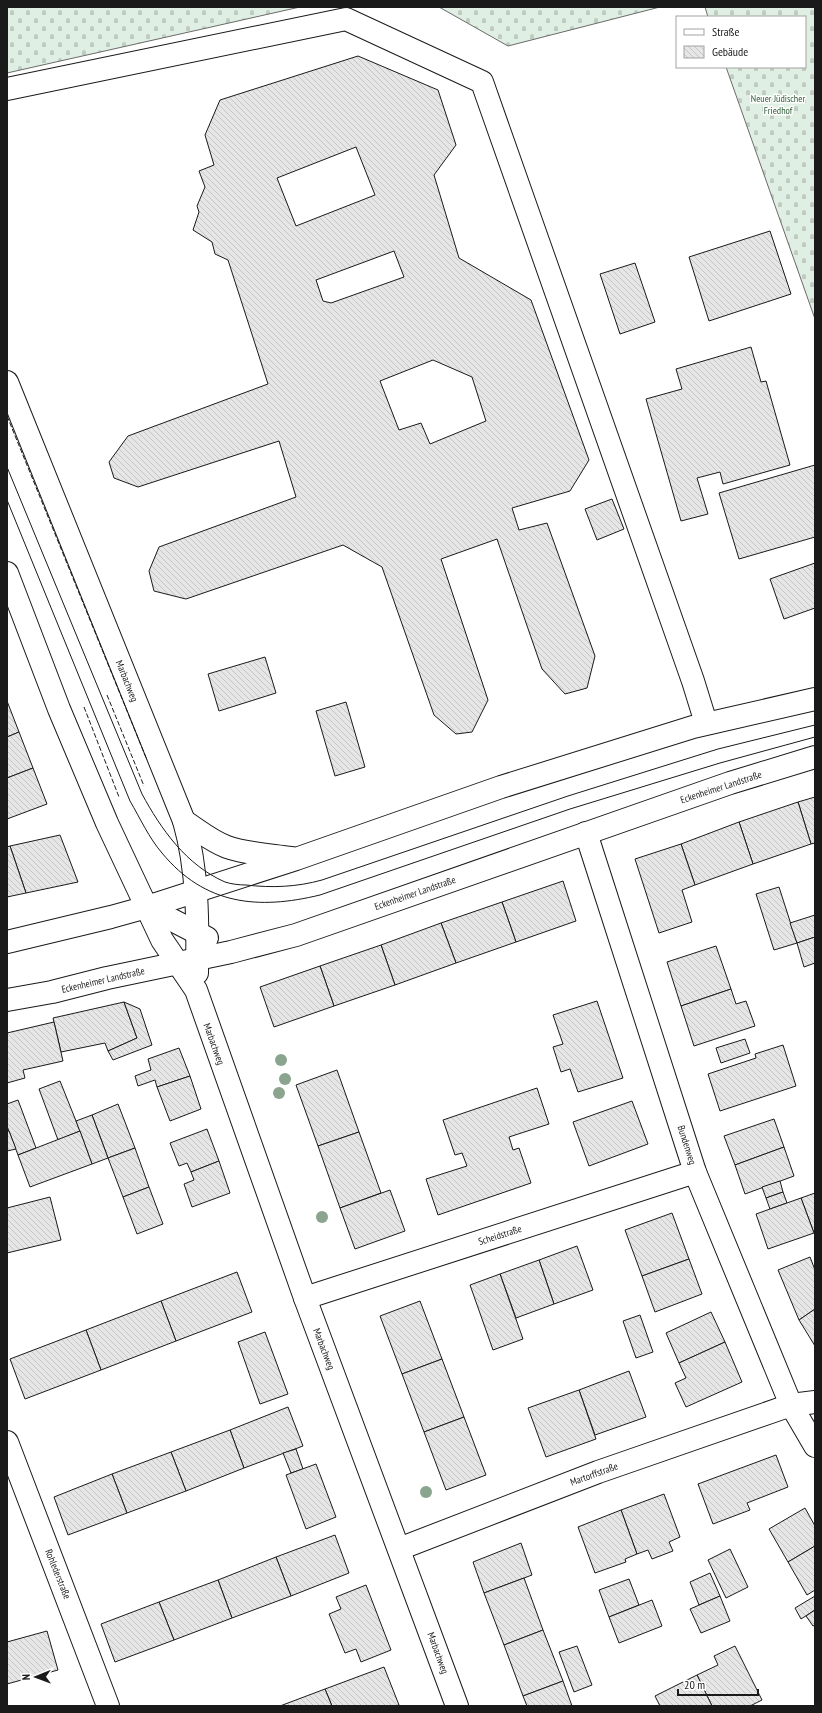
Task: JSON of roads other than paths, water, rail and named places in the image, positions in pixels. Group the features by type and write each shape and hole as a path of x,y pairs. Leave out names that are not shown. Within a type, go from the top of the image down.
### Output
{"main road":[{"path":"7,89 346,19 482,82 693,681 706,723"},
{"name":"Marbachweg","path":"7,382 184,821 192,851 197,933 187,961 305,1298 457,1706"},
{"path":"7,573 59,709 107,823 162,940 187,961"},
{"path":"7,942 111,917 195,892 296,859 501,787 706,723 815,699"},
{"name":"Eckenheimer Landstraße","path":"7,1000 52,992 107,978 231,952 296,935 730,783 815,757"},
{"path":"184,821 211,839 227,846 245,852 296,859"},
{"name":"Bundenweg","path":"586,833 695,1172 792,1405 815,1446"},
{"path":"147,907 231,952"},
{"name":"Scheidstraße","path":"305,1298 695,1172"},
{"name":"Martorffstraße","path":"399,1549 598,1472 792,1405 815,1402"},
{"name":"Rohlederstraße","path":"7,1442 108,1706"}],"tram line":[{"path":"7,467 142,794 166,833 176,845 198,866 225,882 238,885 275,887 322,880 568,796 718,749 815,725"},
{"path":"7,500 130,801 145,828 162,853 196,884 215,893 234,899 254,902 275,902 297,900 320,895 570,809 720,763 815,737"}],"park label":[{"name":"Neuer Jüdischer Friedhof","path":"778,104"}]}
